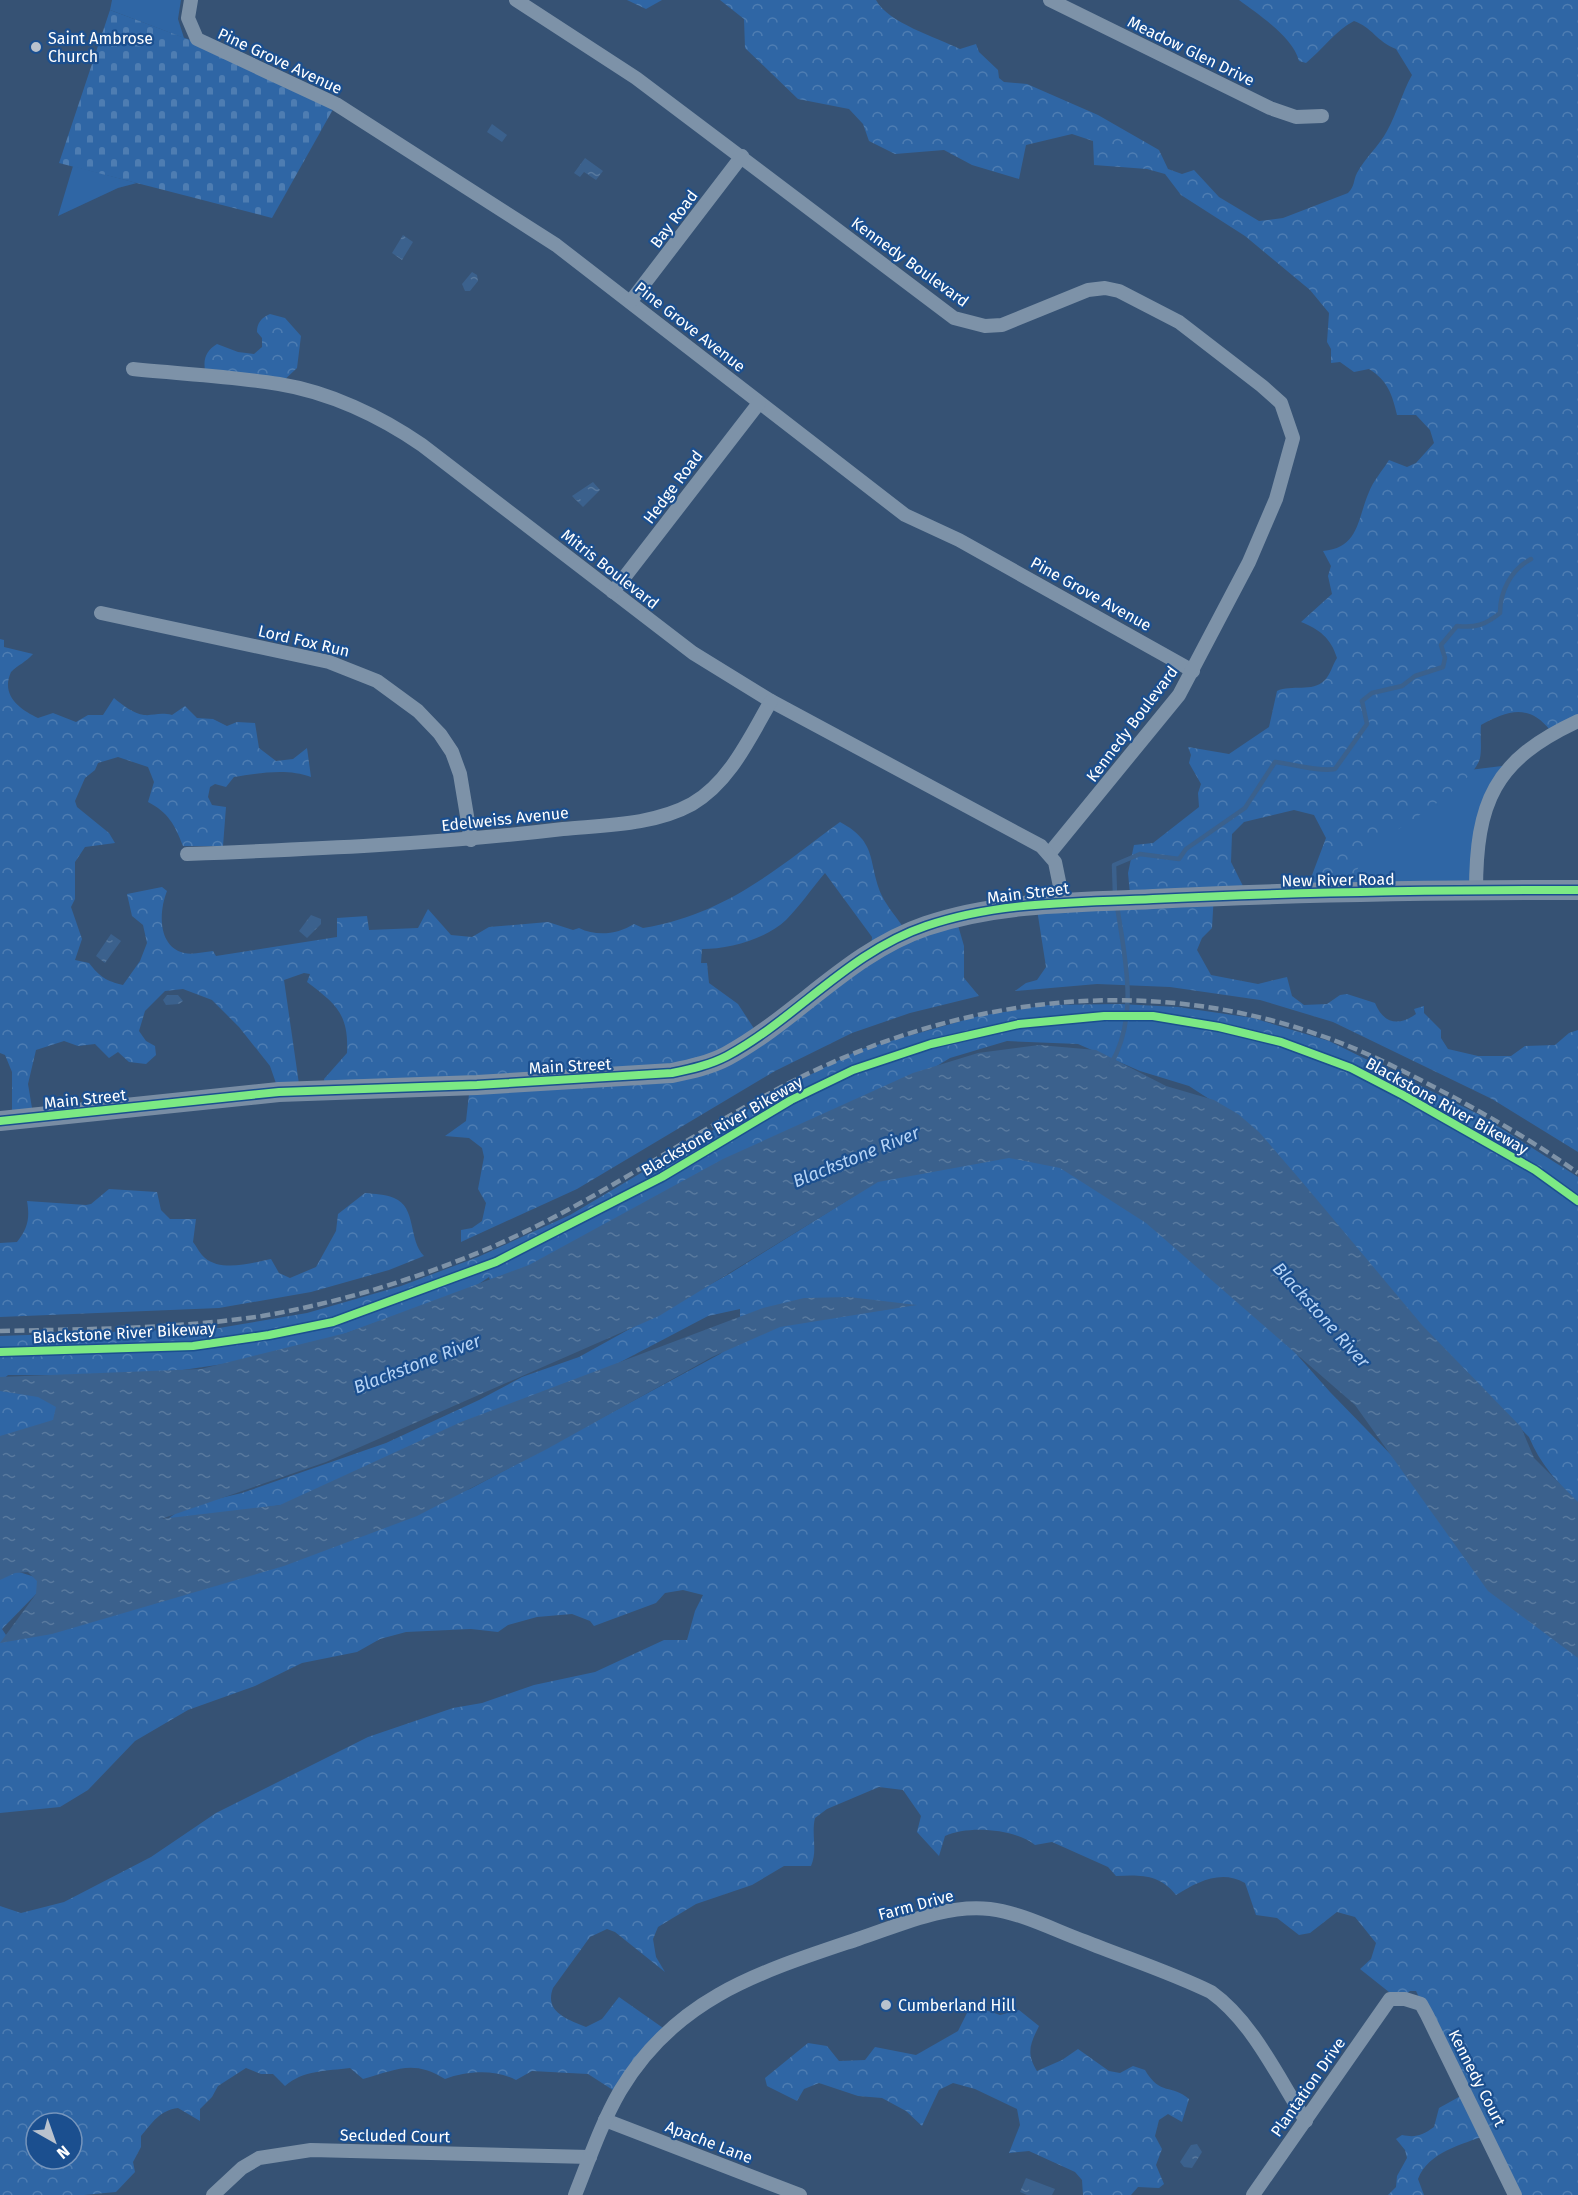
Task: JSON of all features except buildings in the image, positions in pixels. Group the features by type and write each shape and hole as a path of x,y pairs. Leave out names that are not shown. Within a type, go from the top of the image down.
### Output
{"street":[{"name":"Pine Grove Avenue","path":"191,0 188,18 197,39 336,104 555,245 905,515 958,540 1193,671"},
{"name":"Kennedy Boulevard","path":"516,0 636,78 954,318 985,326 1002,325 1088,290 1105,288 1119,291 1179,322 1281,403 1293,438 1276,499 1249,562 1193,671 1172,704 1050,854"},
{"name":"Meadow Glen Drive","path":"1050,0 1270,108 1296,117 1322,116"},
{"name":"Bay Road","path":"631,302 742,156"},
{"name":"Mitris Boulevard","path":"133,369 280,384 329,397 358,410 422,445 693,653 771,701 1041,846 1050,854"},
{"name":"Hedge Road","path":"613,592 759,403"},
{"name":"Lord Fox Run","path":"101,613 329,662 377,681 418,711 440,734 452,752 460,774 471,840"},
{"name":"Edelweiss Avenue","path":"187,854 471,840 657,818 691,804 706,794 733,766 771,701"},
{"path":"1476,892 1476,848 1486,806 1498,781 1510,765 1543,737 1578,721"},
{"path":"1050,854 1058,871 1063,901"},
{"name":"New River Road","path":"1098,900 1578,890"},
{"name":"Main Street","path":"0,1121 279,1092 484,1084 672,1073 701,1067 726,1056 772,1026 871,951 896,937 936,922 992,910 1063,901 1098,900"},
{"name":"Farm Drive","path":"575,2195 605,2120 620,2091 652,2046 686,2015 758,1974 930,1916 973,1908 992,1909 1029,1920 1210,1992 1224,2002 1250,2033 1306,2121"},
{"name":"Plantation Drive","path":"1254,2195 1390,1999"},
{"name":"Kennedy Court","path":"1390,1999 1405,1999 1420,2004 1515,2195"},
{"name":"Apache Lane","path":"605,2120 800,2195"},
{"name":"Secluded Court","path":"213,2195 242,2168 259,2158 311,2150 590,2157"}],"green space":[{"path":"112,0 181,0 178,19 184,38 110,10"},
{"path":"627,0 662,0 646,9"},
{"path":"720,0 876,0 891,16 960,49 976,44 979,52 998,70 999,78 1004,82 1027,84 1098,115 1159,150 1168,169 1182,174 1194,170 1219,197 1259,221 1283,218 1348,193 1360,168 1387,131 1412,75 1396,49 1354,21 1335,35 1306,63 1299,61 1296,52 1283,35 1239,0 1578,0 1578,719 1550,730 1534,716 1517,712 1508,713 1481,725 1481,754 1475,768 1454,789 1377,846 1360,865 1347,887 1306,891 1326,838 1314,815 1294,810 1244,822 1232,834 1231,862 1246,892 1214,893 1212,928 1202,938 1197,950 1211,975 1258,984 1287,977 1292,996 1304,1005 1327,1004 1340,995 1347,994 1375,1003 1382,1015 1397,1022 1416,1014 1414,1009 1424,1006 1424,1013 1441,1030 1441,1038 1448,1049 1478,1056 1511,1056 1525,1046 1555,1045 1569,1033 1578,1030 1578,1152 1492,1099 1333,1022 1260,1000 1170,987 1097,984 1015,991 1026,983 1037,980 1046,967 1036,903 1130,894 1128,873 1134,845 1153,843 1199,807 1198,793 1201,784 1189,763 1191,755 1188,747 1229,754 1269,727 1277,691 1314,686 1327,678 1337,658 1334,651 1324,635 1301,622 1332,594 1328,576 1331,566 1323,551 1335,549 1350,538 1359,522 1371,488 1389,460 1407,467 1416,463 1434,443 1430,430 1416,415 1397,415 1388,389 1381,378 1369,369 1354,372 1340,362 1331,363 1331,349 1327,342 1329,313 1310,290 1245,236 1181,195 1165,174 1147,169 1094,165 1093,141 1072,134 1026,145 1019,179 972,165 944,150 895,154 869,141 863,124 849,109 798,99 745,48 744,19"},
{"path":"110,10 209,47 336,104 272,218 59,163"},
{"path":"73,166 137,183 118,188 58,216"},
{"path":"270,314 285,318 301,336 297,368 280,384 205,370 206,355 217,344 238,352 254,354 262,347 262,338 257,332 259,323"},
{"path":"0,639 4,640 4,647 33,654 11,672 8,688 10,695 19,706 38,718 53,713 76,722 88,715 103,715 114,698 132,711 144,715 172,715 185,706 197,718 213,719 227,726 237,722 255,723 259,748 276,761 293,759 307,748 311,777 283,772 263,773 234,777 226,787 215,784 210,787 208,797 212,805 226,807 223,846 183,846 170,820 161,810 148,802 154,782 148,767 118,757 98,763 95,770 85,778 75,801 77,807 109,833 115,843 85,847 75,862 75,899 71,907 82,939 75,960 89,963 100,975 112,982 123,985 140,961 147,943 143,925 132,916 127,894 162,887 167,891 162,908 162,927 169,943 184,953 213,951 216,956 337,937 337,918 367,916 369,930 418,928 428,909 451,935 472,937 489,927 548,922 573,930 579,928 593,933 607,933 634,924 643,928 673,921 725,901 771,873 840,822 861,838 866,846 882,896 906,931 955,915 964,946 964,978 979,996 910,1013 852,1033 775,1071 577,1189 461,1242 461,1230 472,1228 482,1221 486,1203 478,1189 484,1157 482,1148 469,1138 445,1136 466,1121 470,1085 325,1090 324,1079 347,1053 346,1029 339,1011 307,982 310,974 304,973 284,980 300,1091 279,1092 270,1066 239,1027 212,1000 183,989 165,991 145,1011 139,1031 146,1041 155,1046 156,1055 146,1064 129,1062 118,1052 109,1058 95,1044 78,1046 64,1041 36,1050 28,1084 33,1114 12,1116 12,1072 5,1055 0,1053","holes":["825,873 872,937 871,949 755,1030 738,1004 709,983 707,963 701,963 702,949 747,942 778,927 791,915"]},
{"path":"1510,765 1486,806 1476,892 1343,893 1365,851 1461,771"},
{"path":"1120,1004 1178,1007 1253,1018 1329,1041 1480,1115 1578,1177 1578,1503 1544,1464 1529,1437 1435,1342 1237,1117 1189,1086 1140,1071 1078,1044 1007,1041 950,1058 904,1086 533,1269 490,1280 489,1277 473,1288 285,1355 121,1379 87,1375 8,1375 0,1382 0,1336 219,1328 307,1313 401,1286 478,1257 570,1215 786,1087 859,1050 979,1016 1048,1005"},
{"path":"985,1140 1055,1155 1245,1296 1330,1392 1578,1647 1578,2195 1520,2195 1487,2135 1447,2150 1430,2162 1418,2179 1424,2195 1388,2195 1396,2187 1397,2176 1407,2158 1405,2150 1396,2139 1402,2135 1419,2135 1430,2130 1434,2127 1439,2108 1466,2093 1416,1991 1410,1991 1399,2000 1360,1969 1371,1959 1376,1943 1355,1917 1337,1912 1310,1933 1299,1935 1277,1918 1256,1915 1245,1883 1236,1879 1218,1877 1209,1879 1176,1895 1156,1879 1141,1876 1116,1876 1108,1867 1052,1842 1035,1845 1016,1835 992,1830 966,1831 945,1836 939,1856 917,1832 921,1816 903,1790 879,1787 827,1809 815,1818 814,1854 811,1866 784,1866 752,1885 696,1904 658,1927 653,1939 656,1957 665,1972 615,1932 607,1929 590,1937 553,1988 551,1996 554,2009 559,2014 586,2027 602,2019 619,1997 666,2030 616,2092 588,2074 532,2071 516,2080 508,2076 481,2072 445,2079 423,2069 404,2068 363,2079 350,2068 307,2074 285,2086 273,2074 261,2074 246,2068 218,2086 212,2097 200,2109 200,2121 178,2108 166,2111 157,2118 141,2136 141,2147 133,2162 135,2172 116,2192 84,2195 0,2195 0,1906 21,1913 64,1902 151,1857 216,1813 368,1737 453,1708 482,1703 534,1685 595,1672 664,1640 687,1640 695,1611 703,1595 683,1590 665,1593 656,1603 594,1626 590,1621 572,1614 537,1617 508,1625 498,1632 471,1629 406,1632 380,1639 357,1652 302,1663 255,1686 188,1710 135,1741 88,1790 60,1807 0,1813 0,1574 16,1571 38,1578 38,1592 2,1629 6,1635 470,1489 720,1354 736,1340 740,1325 740,1309 708,1316 590,1378 295,1503 174,1521 169,1518 186,1506 242,1493 386,1443 479,1400 522,1377 579,1357 729,1274 904,1165"},
{"path":"109,1189 157,1192 161,1210 170,1219 196,1219 193,1242 203,1256 220,1265 237,1265 271,1259 279,1273 290,1278 316,1267 336,1231 338,1214 365,1193 387,1196 401,1202 409,1216 419,1249 424,1256 389,1270 311,1292 219,1308 0,1317 0,1243 17,1242 21,1237 27,1223 27,1201 86,1205 91,1204"},
{"path":"0,1385 82,1407 0,1445"},
{"path":"971,2005 1000,2015 1019,2010 1039,2026 1030,2048 1031,2059 1037,2071 1062,2060 1078,2049 1109,2071 1120,2073 1133,2066 1145,2070 1161,2087 1189,2099 1182,2122 1168,2114 1159,2120 1155,2136 1162,2149 1156,2165 1164,2184 1159,2188 1138,2187 1131,2195 1083,2195 1082,2180 1075,2172 1029,2151 1009,2153 1020,2125 1017,2109 975,2089 953,2083 939,2090 922,2126 906,2111 882,2098 858,2096 819,2083 804,2089 797,2101 767,2086 765,2078 808,2043 827,2046 839,2061 865,2060 875,2047 916,2055 958,2031"}],"water":[{"path":"492,124 507,135 502,142 487,132"},
{"path":"585,158 603,171 596,180 584,172 580,177 574,173"},
{"path":"403,235 413,242 402,260 392,253"},
{"path":"472,272 477,275 478,281 470,291 465,291 462,284"},
{"path":"593,482 600,490 583,507 572,496"},
{"path":"311,915 321,919 321,924 307,938 299,931"},
{"path":"111,934 121,941 105,963 96,956"},
{"path":"167,995 178,995 183,1001 179,1004 166,1005 163,1000"},
{"name":"Blackstone River","path":"1039,1045 1096,1050 1166,1086 1214,1100 1238,1114 1259,1132 1422,1325 1521,1427 1534,1458 1578,1502 1578,1658 1488,1591 1355,1405 1146,1223 1060,1168 1009,1158 878,1182 659,1316 326,1462 161,1519 280,1505 461,1422 763,1308 804,1298 849,1297 917,1305 780,1327 712,1357 547,1449 417,1516 284,1566 52,1634 0,1643 36,1594 37,1581 28,1572 15,1573 0,1580 0,1436 53,1420 56,1407 38,1397 0,1391 0,1377 201,1369 346,1333 529,1265 723,1159 913,1073 978,1053"},
{"path":"1197,2144 1202,2152 1192,2168 1184,2167 1180,2162 1191,2145"},
{"path":"1026,2178 1055,2189 1052,2195 1027,2195 1020,2192"}],"waterway":[{"path":"1115,895 1114,865 1140,854 1179,859 1186,849 1245,808 1275,762 1314,769 1335,769 1367,724 1362,701 1372,693 1402,686 1415,676 1443,667 1445,658 1441,645 1457,626 1480,625 1500,613 1502,597 1512,575 1531,559"},
{"path":"1111,1064 1120,1046 1125,1026 1128,987 1117,906"}],"railway":[{"path":"0,1331 197,1324 262,1316 314,1306 390,1285 465,1258 548,1220 785,1085 849,1055 915,1032 982,1014 1050,1004 1119,1000 1188,1004 1256,1017 1325,1037 1407,1073 1455,1098 1518,1134 1578,1173"}],"cycle path":[{"path":"0,1121 279,1092 477,1085 672,1073 707,1064 727,1056 752,1041 848,969 898,937 926,926 982,912 1067,903 1259,895 1578,890"},
{"name":"Blackstone River Bikeway","path":"0,1352 193,1346 269,1335 333,1322 496,1262 662,1177 791,1100 853,1070 931,1044 1019,1024 1104,1016 1153,1016 1219,1027 1281,1042 1351,1068 1403,1095 1535,1170 1578,1201"}],"place":[{"name":"Saint Ambrose Church","path":"36,47"},
{"name":"Cumberland Hill","path":"886,2005"}]}
